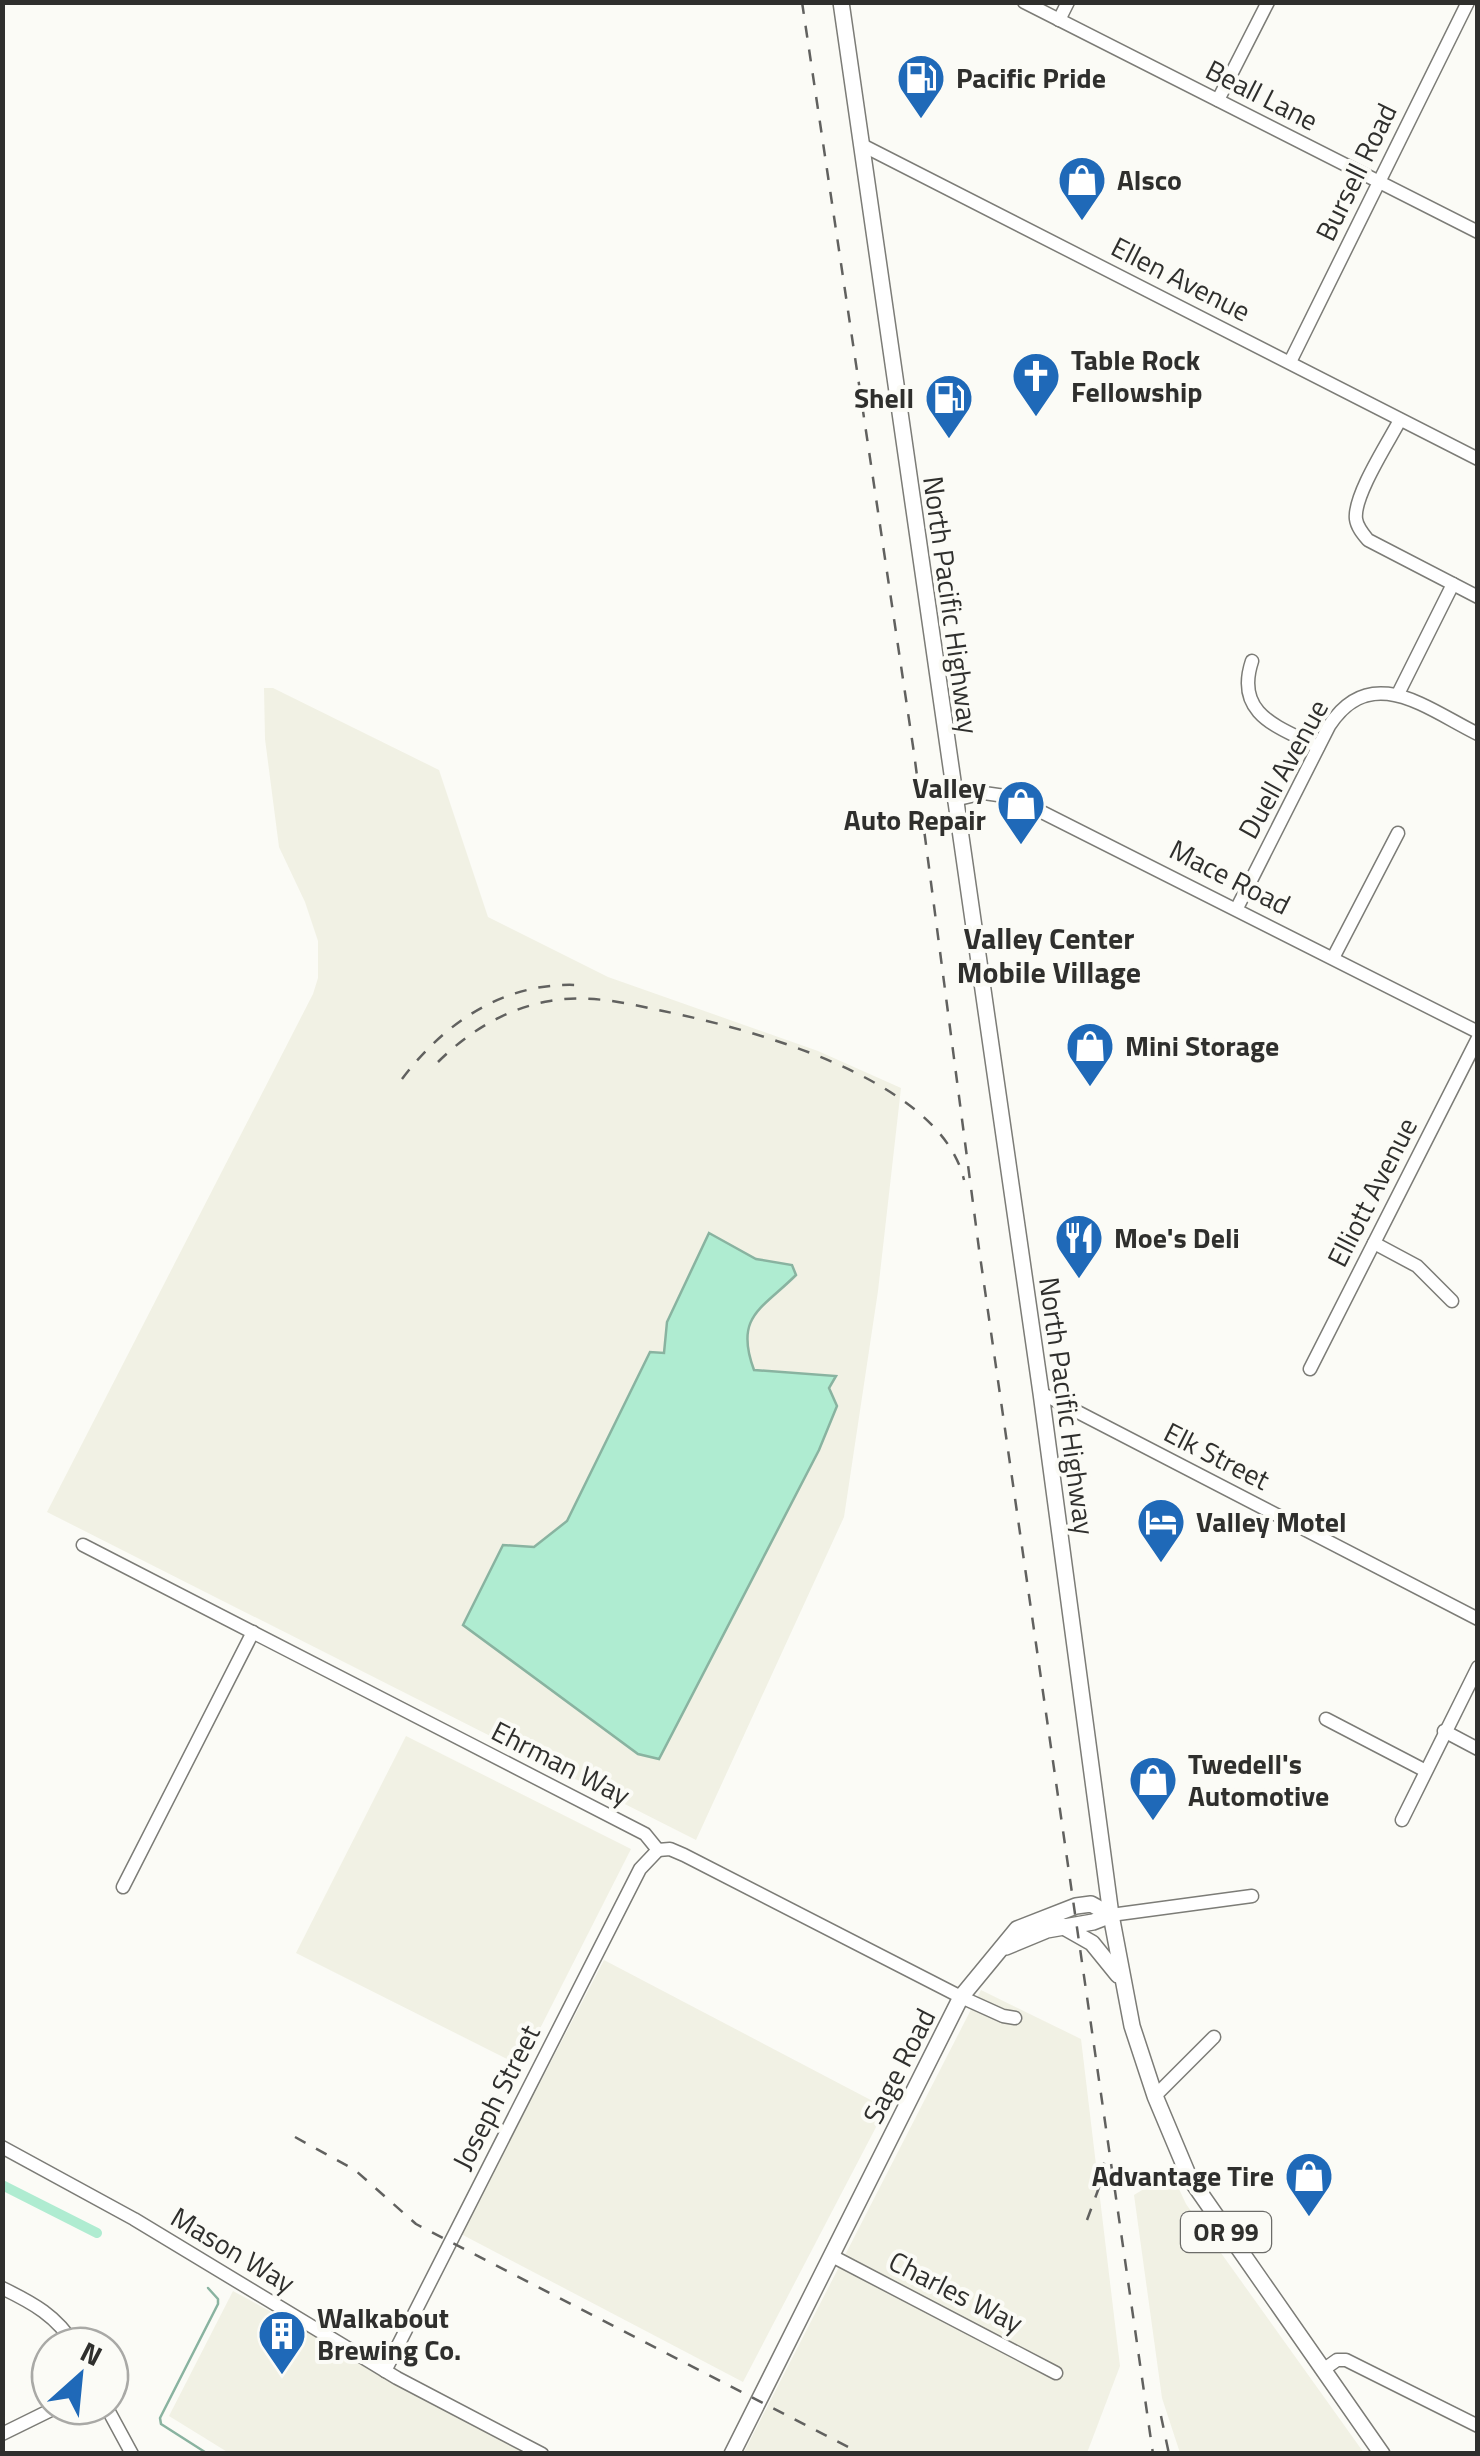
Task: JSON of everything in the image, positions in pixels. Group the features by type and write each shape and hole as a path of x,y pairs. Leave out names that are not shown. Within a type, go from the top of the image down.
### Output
{"main road":[{"name":"North Pacific Highway","path":"841,2 1041,1392 1111,1915 1132,2026 1154,2096 1198,2192 1382,2454"},
{"name":"Sage Road","path":"732,2454 962,1998 1017,1929 1076,1906 1091,1904 1111,1915"},
{"path":"1000,1950 1033,1934 1111,1915"},
{"path":"1062,1926 1092,1943 1124,1984"}],"street":[{"name":"Beall Lane","path":"1024,2 1478,232"},
{"path":"1059,20 1068,2"},
{"path":"1218,100 1268,2"},
{"name":"Bursell Road","path":"1290,362 1468,2"},
{"name":"Ellen Avenue","path":"862,146 1478,459"},
{"path":"1400,420 1360,496 1355,518 1359,528 1368,540 1478,597"},
{"path":"1454,584 1398,694 1478,734"},
{"path":"1252,661 1246,688 1258,712 1318,748"},
{"name":"Duell Avenue","path":"1236,908 1336,715 1354,699 1383,692 1398,694"},
{"name":"Mace Road","path":"954,800 984,794 1012,797 1236,908 1478,1035"},
{"path":"1333,958 1398,833"},
{"name":"Elliott Avenue","path":"1310,1369 1478,1035"},
{"path":"1374,1243 1417,1266 1452,1300"},
{"name":"Elk Street","path":"1041,1392 1478,1618"},
{"name":"Ehrman Way","path":"83,1545 645,1834 658,1850 684,1854 962,1998 1014,2018"},
{"path":"123,1887 253,1632"},
{"path":"1402,1820 1478,1667"},
{"path":"1326,1719 1424,1770"},
{"path":"1444,1731 1478,1749"},
{"name":"Joseph Street","path":"384,2371 640,1869 658,1850"},
{"name":"Sage Road","path":"1111,1915 1252,1896"},
{"path":"1154,2096 1214,2037"},
{"name":"Mason Way","path":"2,2147 134,2219 384,2371 542,2454"},
{"name":"Charles Way","path":"832,2256 1056,2373"},
{"path":"2,2288 49,2314 61,2326"},
{"path":"1322,2370 1337,2360 1346,2360 1478,2426"},
{"path":"2,2434 30,2420"},
{"path":"117,2426 132,2454"}],"shaded area":[{"path":"264,688 273,688 439,770 488,917 608,977 818,1051 901,1088 878,1291 844,1517 696,1840 47,1512 318,978 318,941 279,847 265,739"},
{"path":"709,1233 756,1259 792,1265 796,1275 762,1306 750,1325 747,1337 754,1370 836,1376 829,1388 837,1406 819,1450 659,1759 638,1754 463,1625 503,1545 534,1547 567,1521 650,1352 664,1353 667,1322"},
{"path":"406,1736 631,1849 521,2066 296,1953"},
{"path":"604,1960 886,2108 743,2382 461,2234"},
{"path":"981,1990 1081,2039 1120,2366 1087,2453 743,2454"},
{"path":"1171,2172 1186,2204 1364,2453 1180,2453 1162,2398 1134,2195"},
{"path":"233,2291 530,2453 229,2453 169,2416"}],"waterway":[{"path":"2,2185 97,2233"},
{"path":"208,2288 218,2304 160,2418 161,2424 208,2454"}],"railway":[{"path":"802,2 914,753 979,1249 1153,2454"},
{"path":"402,1079 437,1040 478,1010 525,991 577,985"},
{"path":"438,1062 489,1023 550,1001 607,1000 700,1019 791,1046 882,1087 920,1114 948,1144 964,1180"},
{"path":"295,2137 355,2170 416,2224 862,2454"},
{"path":"1087,2220 1105,2158"},
{"path":"1161,2416 1169,2454"}],"place":[{"name":"Pacific Pride","path":"921,120"},
{"name":"Alsco","path":"1082,222"},
{"name":"Table Rock Fellowship","path":"1036,418"},
{"name":"Shell","path":"949,440"},
{"name":"Valley Auto Repair","path":"1021,846"},
{"name":"Mini Storage","path":"1090,1088"},
{"name":"Moe's Deli","path":"1079,1280"},
{"name":"Valley Motel","path":"1161,1564"},
{"name":"Twedell's Automotive","path":"1153,1822"},
{"name":"Advantage Tire","path":"1309,2218"},
{"name":"Walkabout Brewing Co.","path":"282,2376"}],"district":[{"name":"Valley Center Mobile Village","path":"1049,956"}]}
